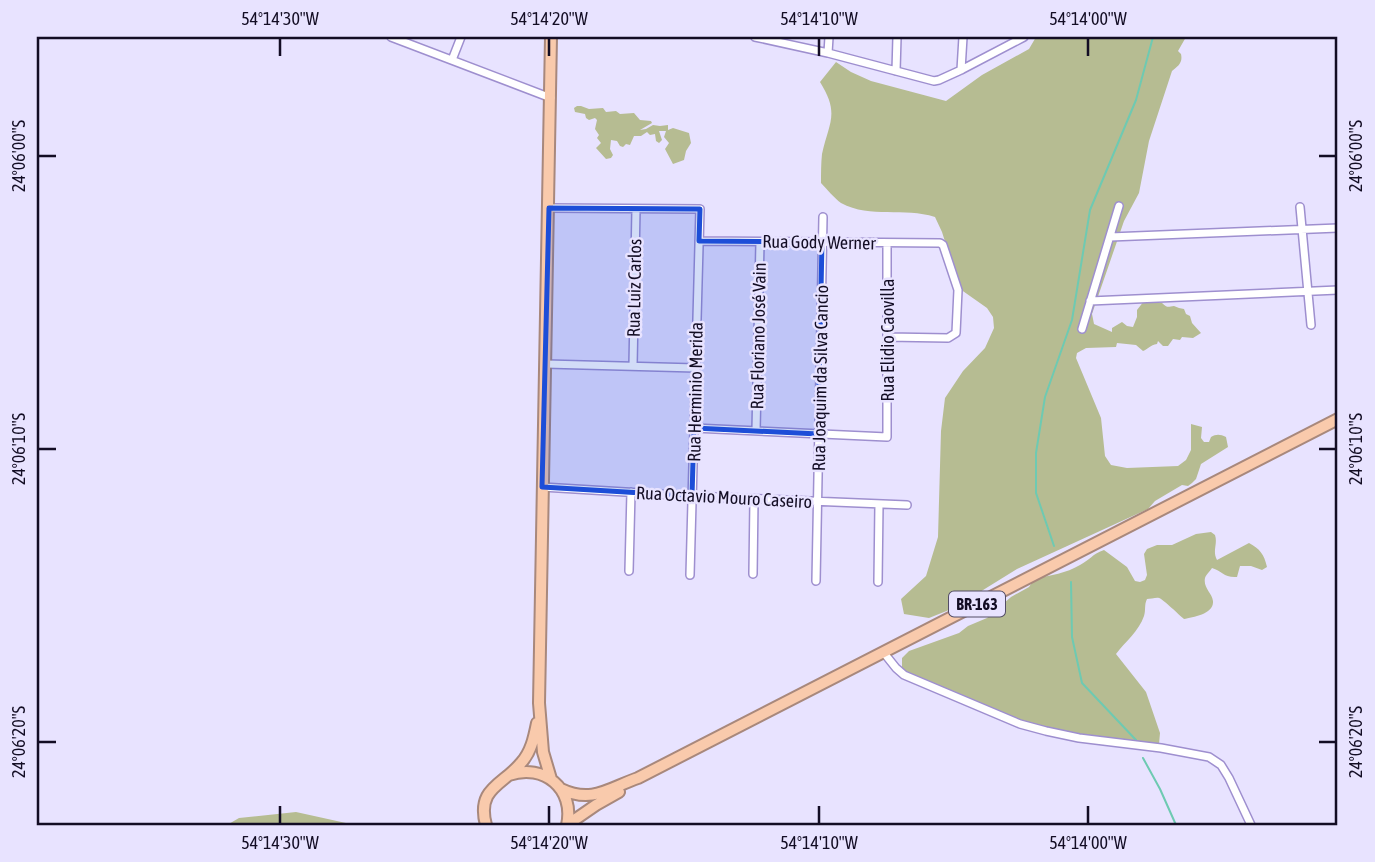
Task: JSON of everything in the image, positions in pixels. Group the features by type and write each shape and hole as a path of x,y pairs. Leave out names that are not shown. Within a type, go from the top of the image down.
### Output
{"highway":[{"path":"551,37 539,703 543,752 551,779"},
{"name":"BR-163","path":"561,789 573,795 589,796 638,778 1338,419"},
{"path":"486,825 484,810 489,794 520,765 531,748 539,703"},
{"path":"507,776 529,771 551,779 561,789"},
{"name":"BR-163","path":"567,825 638,778"},
{"name":"BR-163","path":"561,789 567,803 567,825"}],"street":[{"path":"391,37 551,98"},
{"path":"452,60 461,37"},
{"path":"759,37 934,81 1024,37"},
{"path":"828,53 829,37"},
{"path":"896,71 897,37"},
{"path":"961,70 962,37"},
{"path":"1082,329 1119,206"},
{"path":"1300,207 1311,325"},
{"path":"549,208 636,209"},
{"name":"Rua Herminio Merida","path":"636,209 700,209 690,575"},
{"name":"Rua Luiz Carlos","path":"633,366 636,209"},
{"name":"Rua Joaquim da Silva Cancio","path":"816,581 823,217"},
{"path":"1110,237 1338,228"},
{"name":"Rua Gody Werner","path":"699,241 940,243 945,248 958,290 956,332 948,338 887,337"},
{"name":"Rua Floriano José Vain","path":"757,431 760,242"},
{"name":"Rua Elidio Caovilla","path":"818,434 887,437 887,243"},
{"path":"1090,301 1338,290"},
{"path":"546,364 696,368"},
{"path":"694,428 818,434"},
{"name":"Rua Octavio Mouro Caseiro","path":"542,487 907,505"},
{"path":"629,571 631,492"},
{"path":"753,574 754,499"},
{"path":"878,582 879,504"},
{"path":"884,653 904,675 1020,724 1079,738 1209,757 1221,765 1251,825"}],"highlighted area":[{"path":"549,208 700,209 699,241 822,242 818,434 694,428 692,496 542,487"}],"green space":[{"path":"1036,37 1186,37 1178,51 1181,54 1181,62 1172,71 1149,141 1139,193 1124,221 1092,314 1094,324 1112,332 1112,328 1122,322 1133,327 1137,310 1144,301 1153,300 1155,303 1184,309 1201,333 1193,338 1173,339 1168,346 1163,346 1158,341 1143,351 1136,345 1117,343 1116,347 1086,348 1077,353 1076,358 1101,418 1105,456 1111,465 1127,468 1178,466 1186,460 1191,450 1191,424 1202,427 1201,438 1204,442 1220,435 1226,437 1228,447 1201,464 1192,483 1188,486 1182,485 1155,501 1148,509 1017,569 954,608 929,618 904,614 901,599 926,576 938,537 941,431 945,398 963,371 985,348 994,328 993,317 987,308 960,289 935,217 852,208 838,201 821,183 822,154 830,126 831,110 820,82 836,62 871,81 946,101 982,75 1029,49"},
{"path":"574,108 603,108 606,112 616,111 620,114 634,113 640,120 651,121 652,123 640,130 653,125 668,125 668,130 673,128 689,133 691,143 684,160 673,164 665,149 669,143 664,137 666,131 659,131 662,140 659,143 655,134 650,135 647,132 634,136 630,145 623,147 617,141 611,140 610,149 613,155 606,159 596,148 601,143 595,129 597,120 589,120 585,114 575,112"},
{"path":"1211,532 1216,538 1217,560 1249,543 1261,552 1267,567 1262,570 1240,566 1237,577 1212,568 1205,582 1213,601 1212,605 1207,612 1192,617 1184,619 1159,598 1147,599 1142,621 1116,654 1146,692 1160,733 1159,744 1082,736 1029,725 919,680 902,669 902,658 909,651 959,633 987,618 1011,597 1029,587 1035,578 1069,570 1104,550 1127,567 1135,581 1140,582 1145,580 1147,575 1144,554 1147,549 1157,545 1172,545 1196,534"},
{"path":"296,812 355,825 227,825 239,818"}],"waterway":[{"path":"1054,546 1036,493 1036,453 1045,397 1072,320 1090,210 1136,100 1153,37"},
{"path":"1071,582 1072,637 1082,683 1136,740"},
{"path":"1143,758 1176,825"}]}
